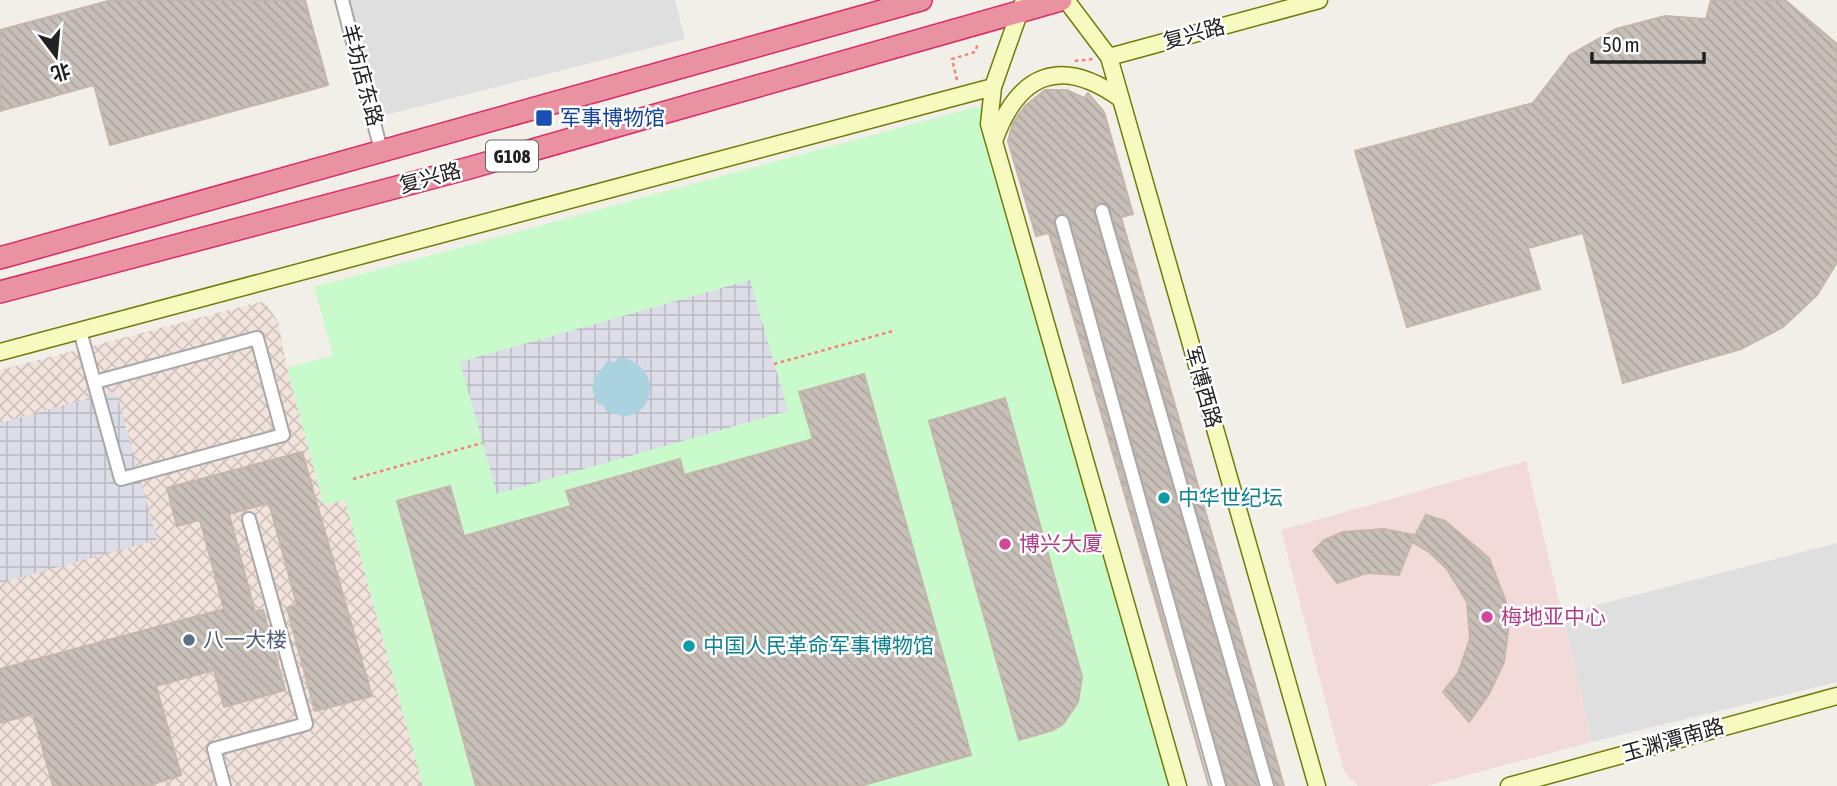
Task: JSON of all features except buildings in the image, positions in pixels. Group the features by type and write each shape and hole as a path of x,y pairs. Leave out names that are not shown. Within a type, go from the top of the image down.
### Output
{"highway":[{"name":"复兴路","path":"0,258 921,0"},
{"name":"复兴路","path":"0,292 495,160 984,22 1022,6 1063,0"}],"street":[{"name":"羊坊店东路","path":"342,0 381,150"},
{"name":"军博西路","path":"1063,0 1109,57 1317,786"},
{"name":"复兴路","path":"1109,57 1319,0"},
{"path":"1022,6 993,87 988,114 993,141 1178,786"},
{"path":"993,141 1005,111 1020,92 1039,81 1063,75 1082,76 1121,99"},
{"path":"0,352 993,87"},
{"path":"1102,211 1267,785"},
{"path":"1062,222 1219,786"},
{"path":"80,331 121,479 283,435 257,338 95,382"},
{"path":"224,786 214,749 306,724 248,519"},
{"name":"玉渊潭南路","path":"1508,786 1837,696"}],"path":[{"path":"961,95 952,59 975,52 984,22"},
{"path":"774,364 893,331"},
{"path":"353,480 482,443"}],"shaded area":[{"path":"349,0 675,0 685,39 378,117"},
{"path":"750,280 788,411 497,494 460,362"},
{"path":"264,301 278,321 287,368 324,505 345,500 423,786 0,786 0,370"},
{"path":"116,391 157,540 0,583 0,423"},
{"name":"梅地亚中心","path":"1526,461 1592,742 1426,786 1358,786 1344,772 1281,530"},
{"path":"1837,543 1837,682 1592,742 1562,614"}],"green space":[{"name":"中国人民革命军事博物馆","path":"983,105 1169,786 423,786 345,500 324,505 287,368 333,355 314,287"}],"water":[{"path":"619,357 643,369 650,390 648,400 642,408 634,414 623,416 607,412 603,405 598,404 593,390 594,380 607,361 615,362"}],"place":[{"name":"军事博物馆","path":"544,118"},
{"name":"中华世纪坛","path":"1164,498"},
{"name":"博兴大厦","path":"1005,544"},
{"name":"梅地亚中心","path":"1487,617"},
{"name":"八一大楼","path":"189,640"},
{"name":"中国人民革命军事博物馆","path":"689,646"}]}
